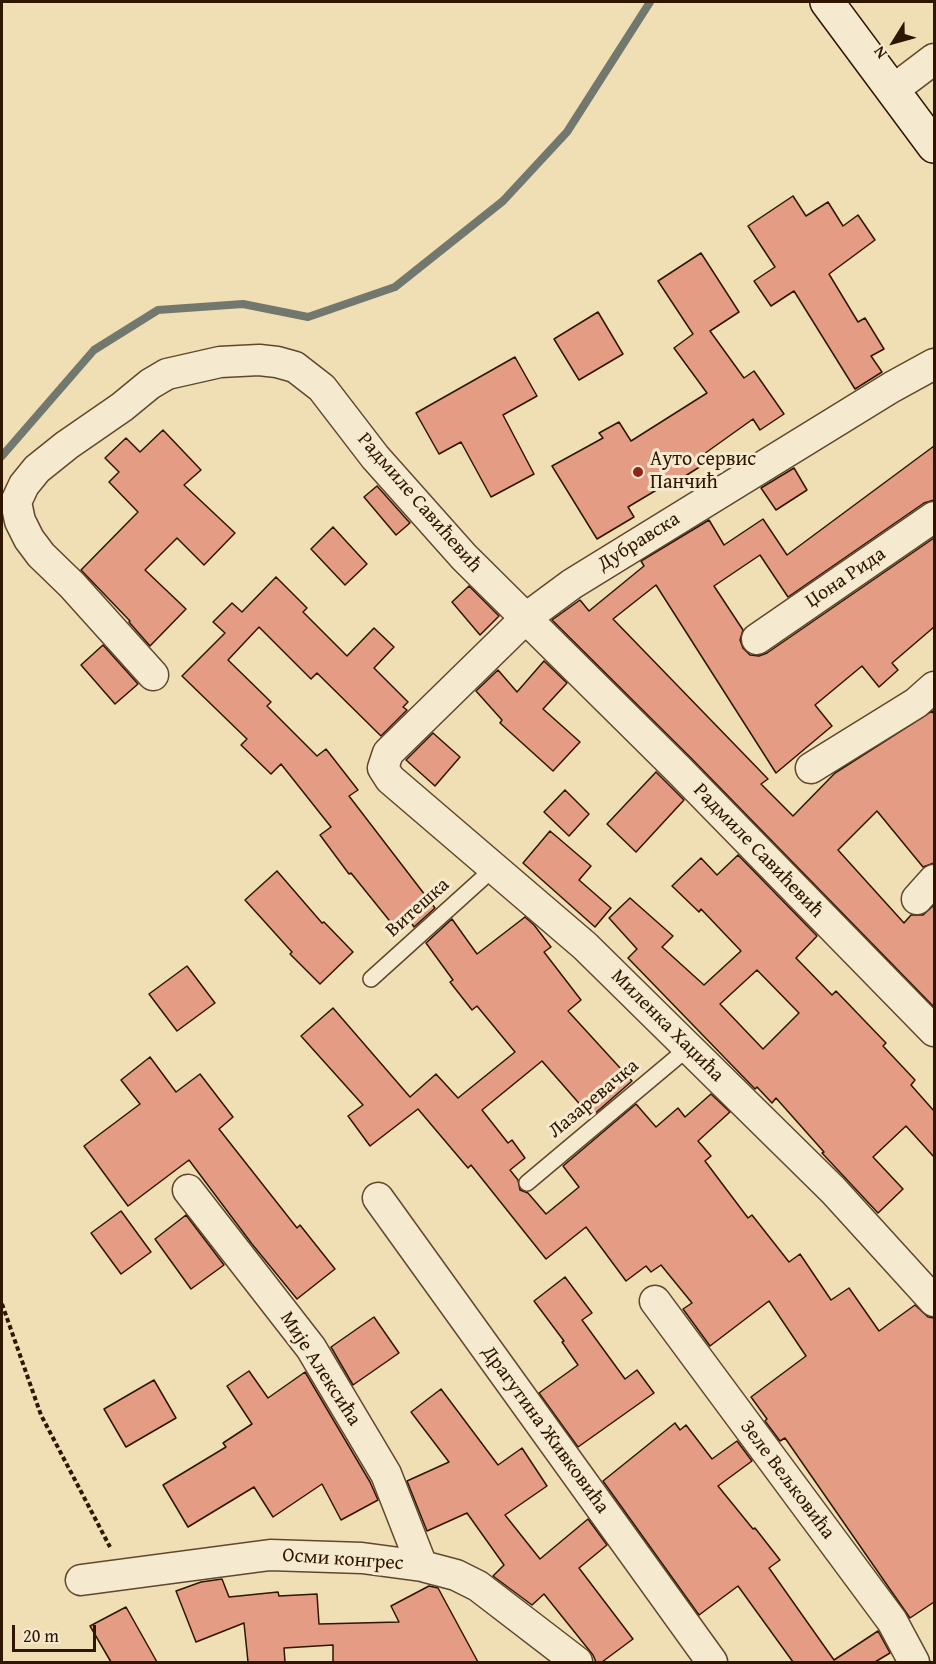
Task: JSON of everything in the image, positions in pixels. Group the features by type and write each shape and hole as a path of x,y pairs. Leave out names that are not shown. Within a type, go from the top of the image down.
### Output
{"main road":[{"path":"827,2 934,146"}],"street":[{"path":"893,90 934,59"},
{"name":"Радмиле Савићевић","path":"153,675 72,585 41,555 29,539 21,521 9,506 38,469 67,445 167,374 220,362 259,360 295,367 322,387 375,457 464,557 695,786 934,1031"},
{"name":"Дубравска","path":"383,768 388,753 526,618 582,578 892,387 934,364"},
{"name":"Џона Рида","path":"757,639 934,517"},
{"path":"812,768 916,703 934,687"},
{"name":"Миленка Хаџића","path":"383,768 390,779 585,946 833,1190 934,1301"},
{"name":"Мије Алексића","path":"188,1190 311,1348 386,1474 422,1566"},
{"name":"Драгутина Живковића","path":"378,1198 711,1662"},
{"name":"Зеле Вељковића","path":"654,1301 892,1621 914,1662"},
{"name":"Осми конгрес","path":"81,1580 270,1555 362,1558 422,1566 456,1575 478,1586 577,1662"}],"lane":[{"name":"Витешка","path":"371,979 494,868"},
{"name":"Лазаревачка","path":"527,1183 688,1048"}],"path":[{"path":"2,1304 41,1415 124,1574"}],"building":[{"path":"793,196 806,216 828,202 843,226 858,215 875,240 829,274 858,322 865,318 884,349 871,356 882,372 855,389 794,291 771,306 754,281 775,267 748,226"},
{"path":"701,253 739,312 710,331 744,378 754,371 784,414 760,430 753,419 704,454 709,461 671,485 670,482 628,507 634,517 597,539 552,466 603,438 599,433 619,422 631,441 707,393 674,348 693,334 658,281"},
{"path":"598,312 623,354 579,380 554,339"},
{"path":"515,357 537,396 503,415 534,474 491,497 461,442 439,454 416,413"},
{"path":"163,430 201,470 184,485 235,533 204,565 177,538 145,570 186,609 150,646 130,621 81,570 138,512 109,482 119,472 105,458 126,438 140,452"},
{"path":"934,446 934,500 924,503 788,597 760,555 714,586 743,630 740,640 743,648 750,655 759,656 767,653 934,538 934,627 892,663 898,670 879,687 862,666 815,705 832,726 776,773 656,585 613,619 768,779 761,784 793,816 835,773 932,711 934,714 934,863 923,867 877,811 838,850 904,923 911,915 923,915 934,905 934,1007 691,758 552,620 580,600 589,611 644,566 641,561 709,520 724,545 763,519 787,555"},
{"path":"794,468 807,490 776,510 761,488"},
{"path":"377,486 410,523 396,535 364,497"},
{"path":"333,527 367,564 345,585 311,549"},
{"path":"276,577 307,608 303,612 347,656 374,628 394,647 374,668 408,702 403,707 407,710 381,736 317,673 311,679 259,627 228,660 271,702 267,706 317,756 326,749 358,790 349,796 435,908 414,927 406,915 393,925 351,873 349,874 320,835 331,827 281,764 271,774 241,745 247,739 182,676 225,633 213,622 232,603 242,612"},
{"path":"469,586 499,616 480,635 452,602"},
{"path":"103,645 138,684 115,704 81,665"},
{"path":"544,661 567,683 543,709 580,742 553,771 500,723 502,720 476,691 498,670 517,692"},
{"path":"433,733 460,757 435,786 406,760"},
{"path":"656,772 684,800 636,852 607,824"},
{"path":"565,790 589,814 569,836 544,812"},
{"path":"550,831 591,866 579,880 611,908 595,927 523,863"},
{"path":"738,855 817,936 796,958 832,995 836,991 886,1043 883,1046 915,1080 911,1085 934,1111 934,1157 906,1126 873,1157 903,1189 878,1213 822,1153 824,1152 776,1098 772,1103 757,1087 755,1089 628,958 637,949 609,918 630,898 673,936 662,947 704,985 741,951 701,909 699,912 672,886 701,858 717,875","holes":["757,970 799,1013 763,1049 720,1004"]},
{"path":"277,871 322,923 324,922 353,952 320,984 290,954 292,952 245,900"},
{"path":"525,917 551,947 544,952 581,1000 568,1011 632,1081 591,1117 542,1061 482,1110 508,1143 512,1140 525,1158 510,1170 518,1180 520,1190 528,1193 546,1214 579,1187 563,1166 636,1104 656,1127 678,1108 685,1117 711,1094 730,1112 698,1141 711,1156 705,1161 748,1218 752,1215 789,1262 800,1254 831,1300 849,1288 879,1331 915,1305 928,1317 934,1318 934,1602 910,1618 785,1438 780,1441 751,1397 806,1356 769,1301 710,1346 683,1309 692,1303 661,1265 651,1272 646,1266 626,1281 586,1227 546,1259 471,1165 468,1168 418,1109 370,1146 348,1116 363,1105 301,1036 333,1008 410,1097 436,1074 458,1098 515,1052 477,1006 472,1010 450,982 453,980 426,943 452,919 477,954"},
{"path":"187,966 215,1003 177,1031 149,994"},
{"path":"150,1057 176,1092 200,1074 233,1117 219,1129 297,1228 300,1225 335,1269 297,1299 189,1160 128,1206 84,1146 140,1104 121,1080"},
{"path":"121,1211 151,1252 121,1274 91,1233"},
{"path":"186,1215 224,1265 191,1289 155,1239"},
{"path":"565,1277 592,1313 582,1320 625,1379 637,1370 654,1393 578,1447 539,1393 578,1365 562,1342 564,1341 534,1301"},
{"path":"374,1317 399,1353 353,1385 331,1347"},
{"path":"249,1371 268,1398 305,1372 370,1482 378,1500 341,1520 322,1484 273,1517 254,1487 188,1527 163,1485 226,1447 223,1443 252,1424 227,1386"},
{"path":"154,1380 176,1418 126,1447 104,1409"},
{"path":"441,1389 498,1465 522,1448 547,1486 505,1515 540,1559 588,1519 607,1545 579,1568 633,1639 602,1662 596,1662 593,1655 544,1594 532,1605 493,1576 504,1565 467,1513 427,1531 407,1481 449,1462 411,1412"},
{"path":"675,1423 680,1430 686,1425 712,1459 737,1441 752,1461 718,1486 780,1560 769,1568 834,1660 878,1631 890,1653 875,1662 793,1662 738,1586 699,1615 603,1481"},
{"path":"222,1579 229,1597 278,1592 279,1596 317,1594 319,1624 399,1622 391,1606 429,1586 438,1588 478,1662 333,1662 333,1645 284,1648 285,1662 248,1662 244,1623 196,1642 176,1591 201,1582"},
{"path":"126,1607 157,1662 111,1662 90,1626"}],"waterway":[{"path":"2,456 94,350 158,310 243,304 308,317 395,287 503,201 567,132 650,2"}],"place":[{"name":"Ауто сервис Панчић","path":"638,472"}]}
